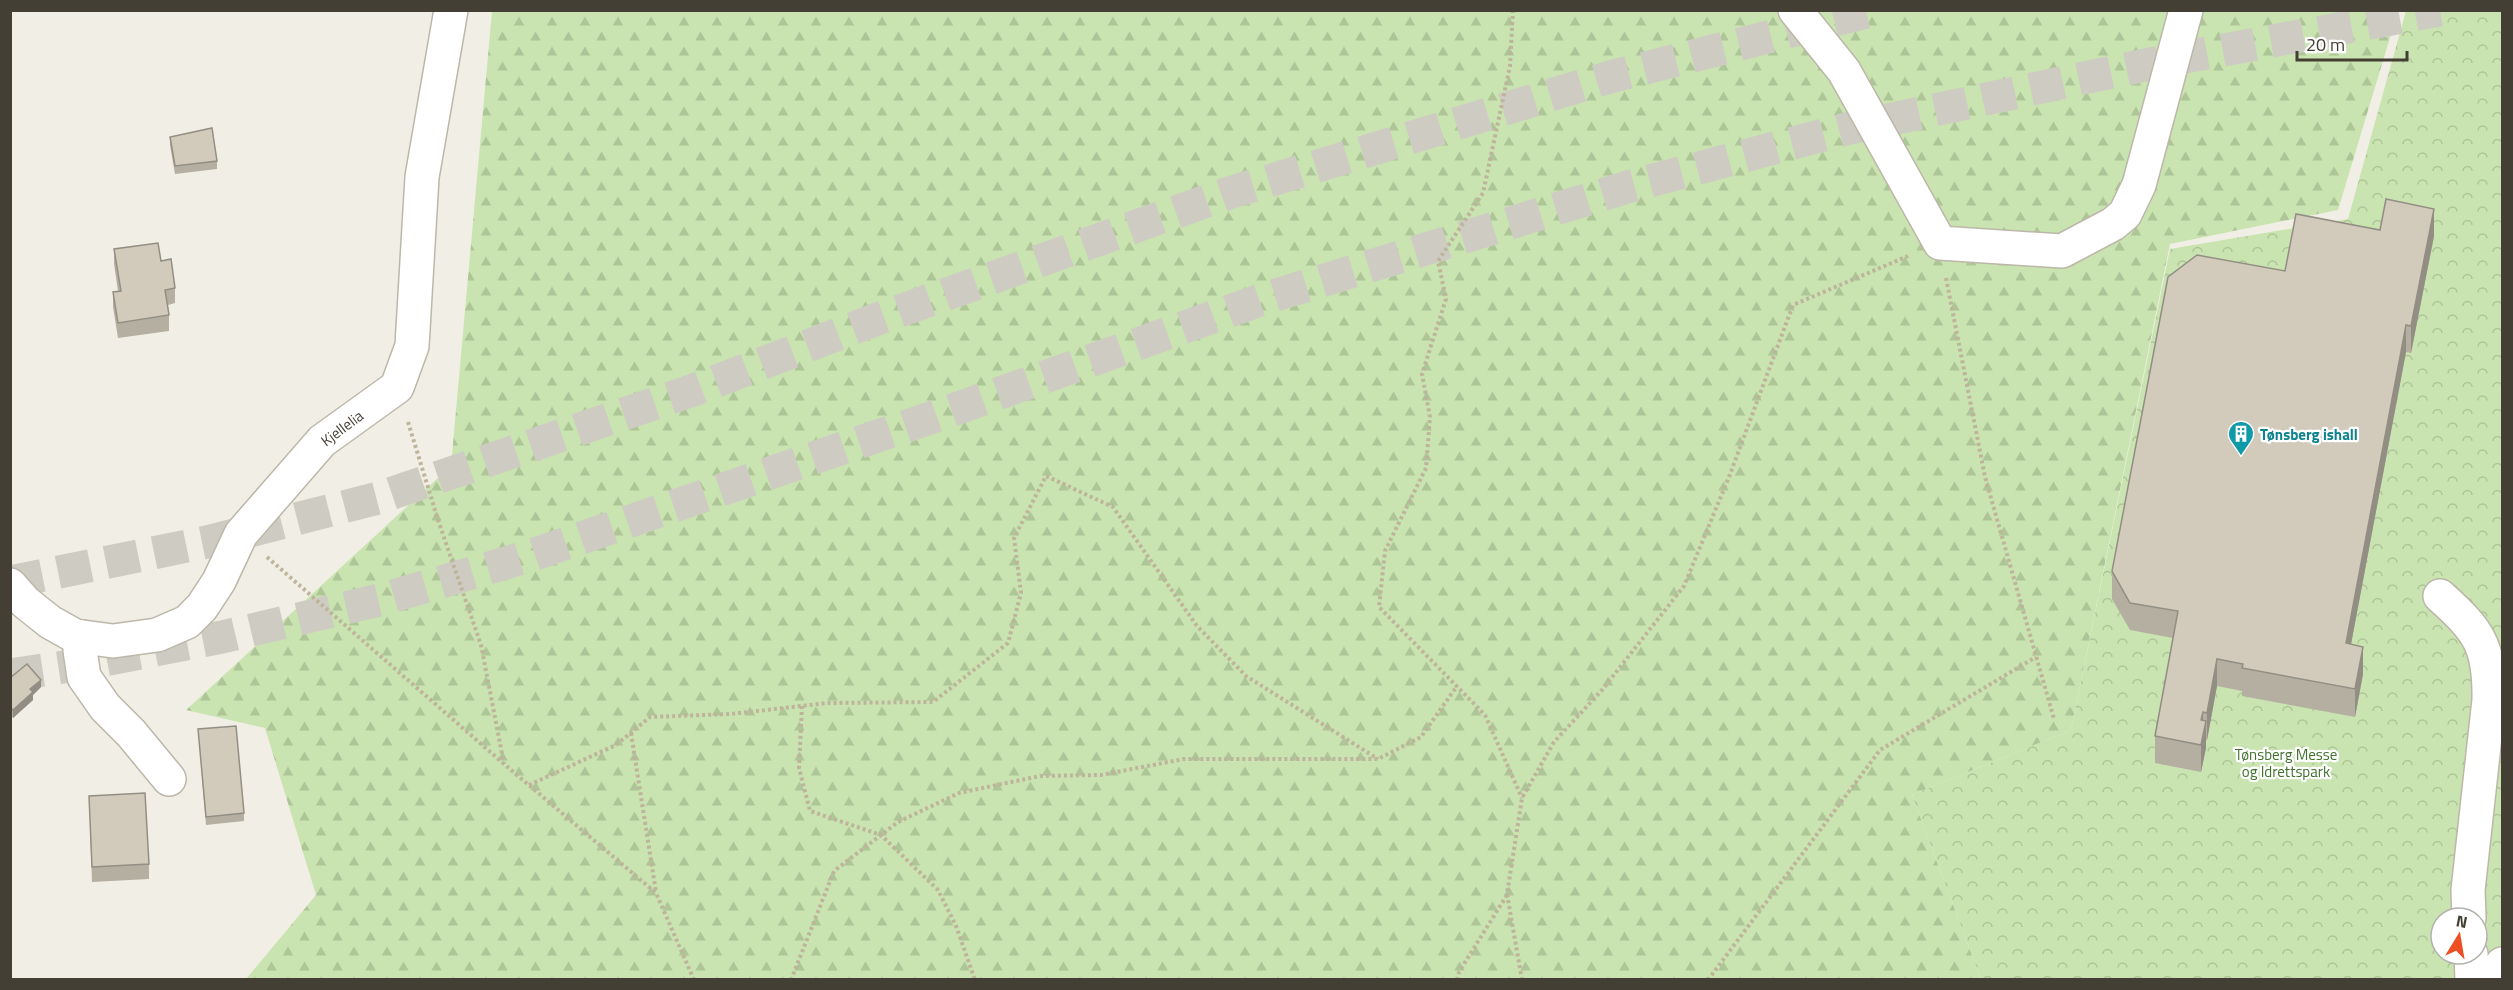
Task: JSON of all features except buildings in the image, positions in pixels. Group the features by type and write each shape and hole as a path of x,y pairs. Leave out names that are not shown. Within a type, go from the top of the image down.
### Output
{"street":[{"path":"398,387 412,346 422,177 451,10"},
{"path":"1795,10 1844,71 1940,243 2062,251 2113,224 2125,214 2139,185 2186,10"},
{"name":"Kjellelia","path":"10,585 25,602 50,622 82,637 124,640 157,635 187,622 202,607 219,581 241,534 322,441 398,387"},
{"path":"2440,596 2464,618 2480,639 2490,669 2490,787 2468,890 2469,906"},
{"path":"82,637 80,650 84,677 105,707 131,733 169,779"},
{"path":"2491,980 2502,964"}],"path":[{"path":"1512,10 1510,66 1483,193 1438,261 1446,299 1422,374 1430,417 1426,468 1385,551 1379,607 1485,715 1522,798"},
{"path":"1522,980 1507,894 1522,798 1554,742 1602,690 1684,586 1729,477 1793,305 1940,243 1985,477 2054,719"},
{"path":"398,387 438,520 481,645 504,764"},
{"path":"529,785 616,745 650,717 731,714 827,703 933,702 1008,643 1021,592 1014,538 1046,476 1113,507 1197,626 1246,676 1378,759"},
{"path":"241,534 504,764 656,893"},
{"path":"1708,980 1880,750 2036,657"},
{"path":"791,980 834,871 898,822 959,793 1040,776 1101,775 1184,759 1378,759 1421,737 1457,686"},
{"path":"802,706 799,768 810,811 881,835 938,890 956,926 975,980"},
{"path":"631,733 656,893 694,980"},
{"path":"1457,980 1459,972 1507,894"}],"green space":[{"path":"492,11 2398,11 2338,210 2170,244 2071,730 1912,795 1981,979 246,979 316,895 265,728 186,710 451,466"},
{"name":"Tønsberg Messe og Idrettspark","path":"2406,11 2502,11 2502,979 1981,979 1912,795 2071,730 2170,249 2348,219"}],"tunnel":[{"path":"10,582 207,542 378,498 688,392 880,318 1229,193 1610,77 1875,10"},
{"path":"10,675 84,664 222,637 383,599 526,557 933,417 1266,298 1631,186 1850,128 2164,61 2440,10"}],"place":[{"name":"Tønsberg ishall","path":"2241,457"}]}
